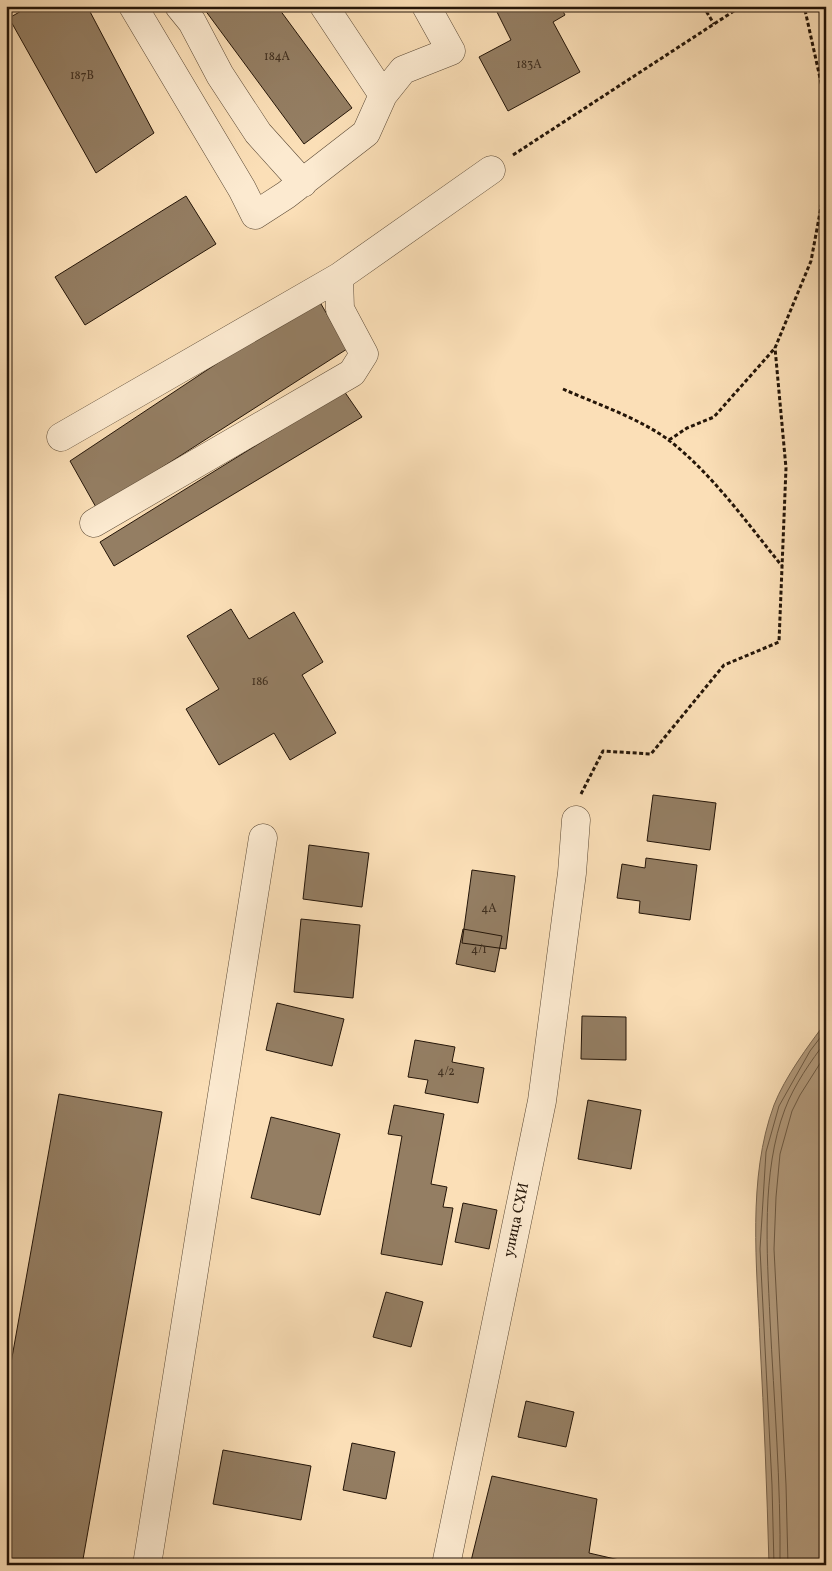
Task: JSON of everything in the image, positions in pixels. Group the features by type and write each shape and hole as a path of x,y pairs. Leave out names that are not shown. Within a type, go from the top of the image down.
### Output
{"lane":[{"path":"133,6 225,164 242,189 255,215 303,183 366,133 383,95 403,70 451,51 426,6"},
{"path":"179,6 192,22 220,75 258,133 303,183"},
{"path":"324,6 383,95"},
{"path":"61,437 338,277 491,170"},
{"path":"94,522 352,373 364,354 340,309 338,277"},
{"name":"улица СХИ","path":"446,1565 542,1101 572,873 578,809"},
{"path":"147,1565 263,838"}],"path":[{"path":"703,6 714,24"},
{"path":"491,170 743,6"},
{"path":"669,440 687,428 714,417 775,348 812,261 824,191 824,96 803,6"},
{"path":"578,809 603,751 651,754 724,665 780,642 786,468 775,348"},
{"path":"563,389 632,419 669,440 703,471 782,567"}],"water":[{"path":"826,1022 826,1565 769,1565 756,1253 757,1192 760,1162 766,1133 779,1094 797,1062"}],"building":[{"path":"30,6 87,6 154,133 96,173 9,18"},
{"path":"202,6 277,6 352,108 304,144"},
{"path":"494,6 560,6 565,15 553,22 580,72 508,111 479,57 511,40"},
{"path":"186,196 216,244 85,325 55,277"},
{"path":"317,297 347,349 97,509 70,461"},
{"path":"344,391 362,417 114,566 100,542"},
{"path":"231,609 249,639 294,612 323,662 302,675 336,733 290,760 274,733 219,765 186,709 219,689 187,636"},
{"path":"653,795 716,803 710,850 647,841"},
{"path":"309,845 369,853 362,907 303,899"},
{"path":"646,858 697,865 690,920 639,913 640,901 617,898 622,864 645,868"},
{"path":"472,870 515,876 506,949 462,943"},
{"path":"301,919 360,925 353,998 294,992"},
{"path":"463,929 502,936 495,972 456,964"},
{"path":"277,1003 344,1019 332,1066 266,1050"},
{"path":"582,1016 626,1017 626,1060 581,1059"},
{"path":"415,1040 455,1047 452,1062 484,1068 478,1103 425,1093 428,1080 408,1077"},
{"path":"59,1094 162,1112 82,1565 6,1565 6,1391"},
{"path":"588,1100 641,1110 631,1169 578,1159"},
{"path":"394,1105 444,1114 431,1184 447,1187 443,1207 453,1208 442,1265 381,1254 402,1136 388,1134"},
{"path":"271,1117 340,1134 320,1215 251,1198"},
{"path":"463,1203 497,1210 489,1249 455,1242"},
{"path":"386,1292 423,1302 411,1347 373,1337"},
{"path":"526,1401 574,1412 566,1447 518,1437"},
{"path":"352,1443 395,1452 386,1499 343,1490"},
{"path":"223,1450 311,1466 301,1520 213,1504"},
{"path":"492,1476 597,1499 589,1553 641,1565 470,1565"}]}
